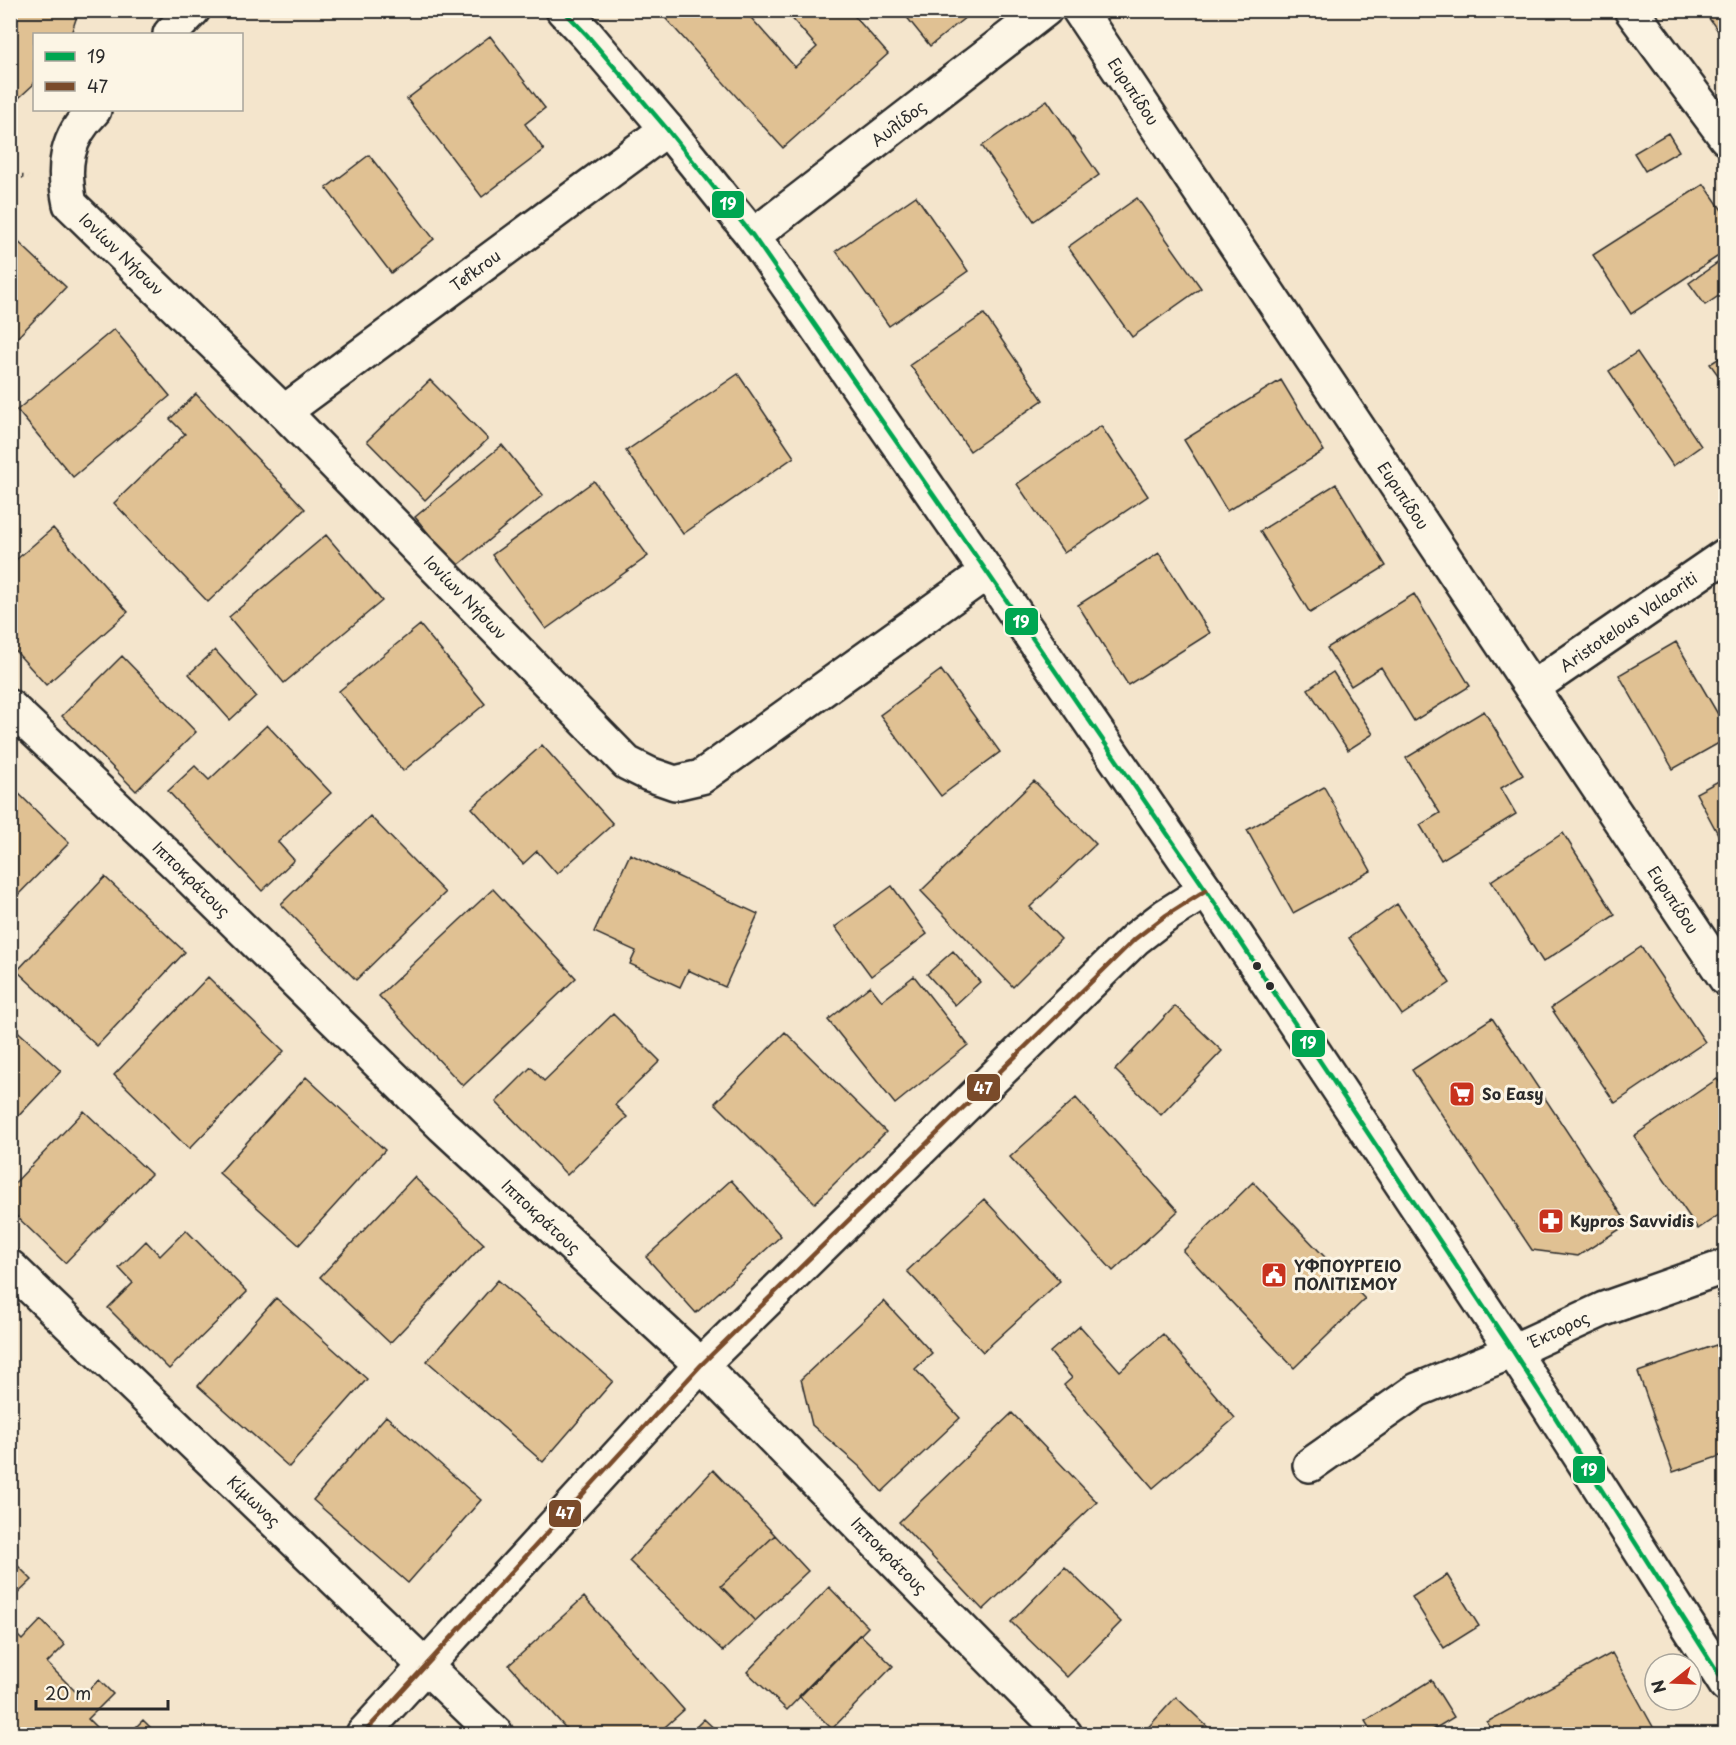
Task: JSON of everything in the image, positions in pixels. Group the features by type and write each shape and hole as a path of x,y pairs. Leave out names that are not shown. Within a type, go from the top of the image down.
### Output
{"street":[{"path":"171,33 193,10"},
{"path":"563,10 667,129 753,236 987,572 1206,890 1514,1351 1725,1685"},
{"name":"Αυλίδος","path":"753,236 1045,10"},
{"name":"Ευριπίδου","path":"1079,10 1723,971"},
{"path":"1631,10 1725,138"},
{"name":"Ιονίων Νήσων","path":"93,111 84,120 70,144 65,179 70,204 284,412 627,763 675,783 701,777 987,572"},
{"name":"Tefkrou","path":"284,412 667,129"},
{"name":"Aristotelous Valaoriti","path":"1532,688 1725,555"},
{"name":"Ιπποκράτους","path":"10,707 172,860 443,1126 701,1365 1065,1734"},
{"path":"363,1734 701,1365 1135,939 1165,916 1206,890"},
{"name":"Έκτορος","path":"1310,1465 1416,1389 1514,1351 1604,1309 1725,1266"},
{"name":"Κίμωνος","path":"10,1267 496,1734"}],"building":[{"path":"10,10 79,10 71,33 33,33 33,85 10,106"},
{"path":"658,10 744,10 795,67 817,47 789,15 794,10 849,10 888,54 783,148"},
{"path":"901,10 971,10 972,12 930,46"},
{"path":"1703,10 1726,10 1726,42"},
{"path":"490,36 545,108 525,124 544,150 482,197 407,99"},
{"path":"1047,100 1099,175 1034,221 982,146"},
{"path":"1668,133 1679,151 1645,171 1634,153"},
{"path":"369,155 434,239 391,273 326,188"},
{"path":"1704,184 1726,216 1726,251 1631,314 1593,255"},
{"path":"916,196 968,271 889,326 836,251"},
{"path":"1137,198 1201,288 1132,337 1068,247"},
{"path":"10,234 66,287 12,343 10,341"},
{"path":"1726,257 1726,291 1705,305 1689,283"},
{"path":"984,314 1043,400 970,451 910,365"},
{"path":"114,329 170,396 73,477 17,410"},
{"path":"1637,352 1701,446 1673,466 1609,371"},
{"path":"1726,354 1726,386 1710,364"},
{"path":"738,374 794,457 683,534 626,451"},
{"path":"430,380 488,439 425,500 367,441"},
{"path":"1281,380 1324,451 1227,511 1184,440"},
{"path":"196,394 305,509 208,602 114,503 185,434 170,419"},
{"path":"1101,426 1148,496 1064,553 1017,484"},
{"path":"502,445 543,495 456,567 415,517"},
{"path":"594,481 648,556 546,629 492,555"},
{"path":"1336,484 1386,566 1310,613 1260,531"},
{"path":"53,528 128,612 46,685 10,645 10,565"},
{"path":"326,535 382,601 284,683 229,617"},
{"path":"1159,553 1210,633 1128,685 1078,605"},
{"path":"1414,594 1470,686 1414,721 1381,667 1351,686 1327,648"},
{"path":"420,625 485,704 403,771 339,691"},
{"path":"1676,642 1726,728 1726,739 1673,769 1619,675"},
{"path":"215,650 256,696 230,720 189,674"},
{"path":"122,656 196,732 136,791 62,716"},
{"path":"941,670 1000,752 941,796 880,715"},
{"path":"1333,672 1373,734 1348,750 1308,689"},
{"path":"1484,711 1523,775 1501,788 1516,814 1441,860 1420,825 1440,813 1406,758"},
{"path":"267,725 331,793 278,842 294,860 262,891 168,791 195,766 209,780"},
{"path":"542,745 613,824 557,874 537,851 523,864 472,808"},
{"path":"1726,777 1726,849 1696,793"},
{"path":"1034,781 1096,844 1030,907 1061,939 1013,987 921,891"},
{"path":"10,785 69,843 10,903"},
{"path":"1324,787 1371,871 1293,913 1247,830"},
{"path":"370,816 445,893 356,980 281,904"},
{"path":"1563,833 1615,915 1543,962 1491,881"},
{"path":"630,854 758,914 725,987 688,970 680,987 630,964 636,951 594,932"},
{"path":"105,877 185,952 97,1046 17,971"},
{"path":"892,886 927,934 871,976 835,927"},
{"path":"493,889 576,978 463,1086 379,996"},
{"path":"1397,904 1450,983 1402,1015 1349,938"},
{"path":"1641,947 1705,1042 1615,1103 1551,1008"},
{"path":"953,951 980,982 955,1005 927,974"},
{"path":"914,976 968,1045 895,1104 828,1020 870,986 882,1001"},
{"path":"208,977 284,1051 189,1149 114,1075"},
{"path":"1175,1006 1222,1051 1161,1115 1115,1070"},
{"path":"613,1014 660,1061 615,1105 627,1117 567,1175 496,1102 531,1067 544,1081"},
{"path":"1492,1018 1628,1224 1578,1256 1532,1250 1412,1070"},
{"path":"10,1024 61,1071 10,1125"},
{"path":"785,1032 886,1132 815,1203 715,1103"},
{"path":"306,1077 385,1150 299,1245 219,1173"},
{"path":"1717,1079 1726,1091 1726,1210 1698,1229 1634,1136"},
{"path":"1076,1098 1178,1211 1113,1271 1010,1157"},
{"path":"84,1111 151,1174 65,1263 10,1210 10,1188"},
{"path":"414,1177 484,1244 390,1343 320,1277"},
{"path":"731,1180 781,1236 696,1313 646,1257"},
{"name":"ΥΦΠΟΥΡΓΕΙΟ ΠΟΛΙΤΙΣΜΟΥ","path":"1253,1182 1365,1299 1294,1368 1183,1251"},
{"path":"984,1199 1060,1281 983,1352 907,1271"},
{"path":"186,1230 247,1292 169,1369 108,1308 133,1283 119,1268 146,1241 160,1256"},
{"path":"498,1280 613,1381 543,1462 427,1361"},
{"path":"276,1298 367,1379 289,1467 198,1386"},
{"path":"884,1301 932,1353 915,1369 960,1418 882,1492 860,1467 812,1425 801,1379"},
{"path":"1080,1326 1120,1371 1163,1334 1235,1418 1153,1488 1064,1385 1072,1378 1050,1352"},
{"path":"1716,1345 1726,1373 1726,1454 1673,1472 1638,1372"},
{"path":"1012,1413 1097,1502 983,1610 899,1522"},
{"path":"386,1416 481,1500 408,1583 313,1500"},
{"path":"713,1470 775,1535 721,1586 755,1621 723,1651 629,1561"},
{"path":"775,1535 808,1571 755,1621 721,1586"},
{"path":"10,1558 32,1580 10,1601"},
{"path":"1065,1567 1121,1622 1067,1677 1011,1622"},
{"path":"1447,1575 1479,1626 1444,1648 1412,1597"},
{"path":"829,1587 868,1627 787,1710 747,1672"},
{"path":"584,1597 684,1710 657,1734 571,1734 509,1665"},
{"path":"41,1620 65,1645 47,1663 81,1697 99,1680 113,1694 88,1719 103,1734 10,1734 10,1628 22,1640"},
{"path":"860,1634 893,1666 832,1729 799,1696"},
{"path":"1612,1653 1657,1734 1494,1734 1487,1722"},
{"path":"1431,1680 1454,1717 1426,1734 1373,1734 1365,1721"},
{"path":"1176,1697 1215,1734 1142,1734"},
{"path":"704,1719 720,1734 689,1734"},
{"path":"143,1720 157,1734 129,1734"}],"transit line":[{"name":"19","path":"563,10 667,129 753,236 987,572 1206,890 1513,1351 1726,1685"},
{"name":"47","path":"363,1734 701,1365 1135,939 1165,916 1206,890"}],"place":[{"name":"So Easy","path":"1462,1094"},
{"name":"Kypros Savvidis","path":"1551,1221"},
{"name":"ΥΦΠΟΥΡΓΕΙΟ ΠΟΛΙΤΙΣΜΟΥ","path":"1274,1275"}]}
